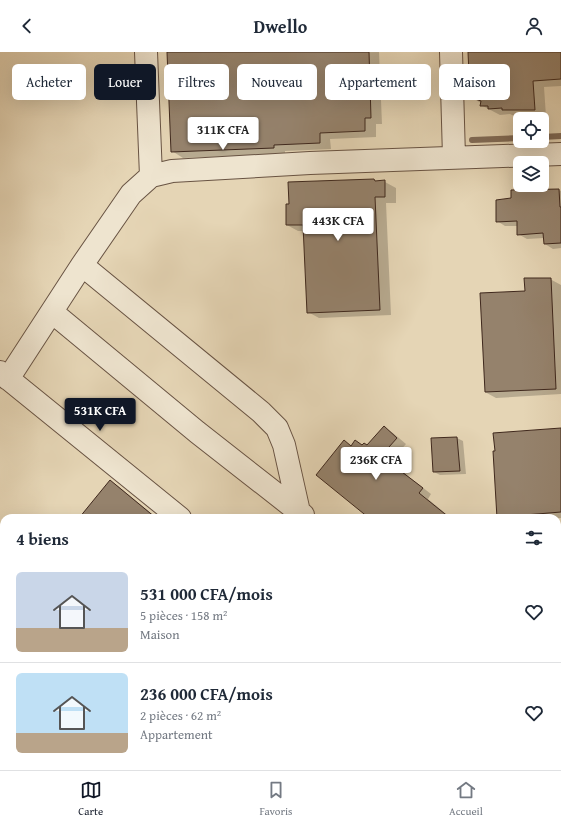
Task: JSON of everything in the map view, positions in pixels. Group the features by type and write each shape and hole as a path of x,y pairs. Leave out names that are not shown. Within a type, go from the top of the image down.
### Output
{"street":[{"path":"146,52 151,176"},
{"path":"451,52 454,157"},
{"path":"175,514 4,375 52,312 82,265 131,194 151,176 172,171 454,157 561,154"},
{"path":"82,265 261,412 277,428 284,445 303,514"},
{"path":"52,312 197,432 302,514"}],"building":[{"path":"167,52 369,52 369,64 325,64 325,100 370,100 371,118 365,118 365,131 320,133 320,143 274,145 274,148 171,152 169,100 229,100 229,64 167,64"},
{"path":"468,52 561,52 561,79 533,81 535,110 502,110 502,108 488,109 488,106 480,106 481,101 478,100 510,100 510,64 469,64"},
{"path":"374,179 375,181 385,180 385,197 375,197 380,310 307,313 303,225 286,225 286,204 289,204 288,182"},
{"path":"549,189 559,189 561,207 561,243 544,244 543,233 517,235 517,221 496,222 496,200 511,198 511,190 513,190 513,192 549,192"},
{"path":"524,278 551,278 556,389 485,392 480,293 525,291"},
{"path":"384,426 397,438 381,456 423,488 419,493 445,514 364,514 316,475 344,440 351,446 355,440 362,445 364,443 367,445"},
{"path":"561,428 561,512 537,514 497,514 493,433"},
{"path":"457,437 460,471 433,472 431,438"},
{"path":"110,480 151,514 82,514"}],"waterway":[{"path":"549,137 561,136"},
{"path":"472,140 513,138"}]}
